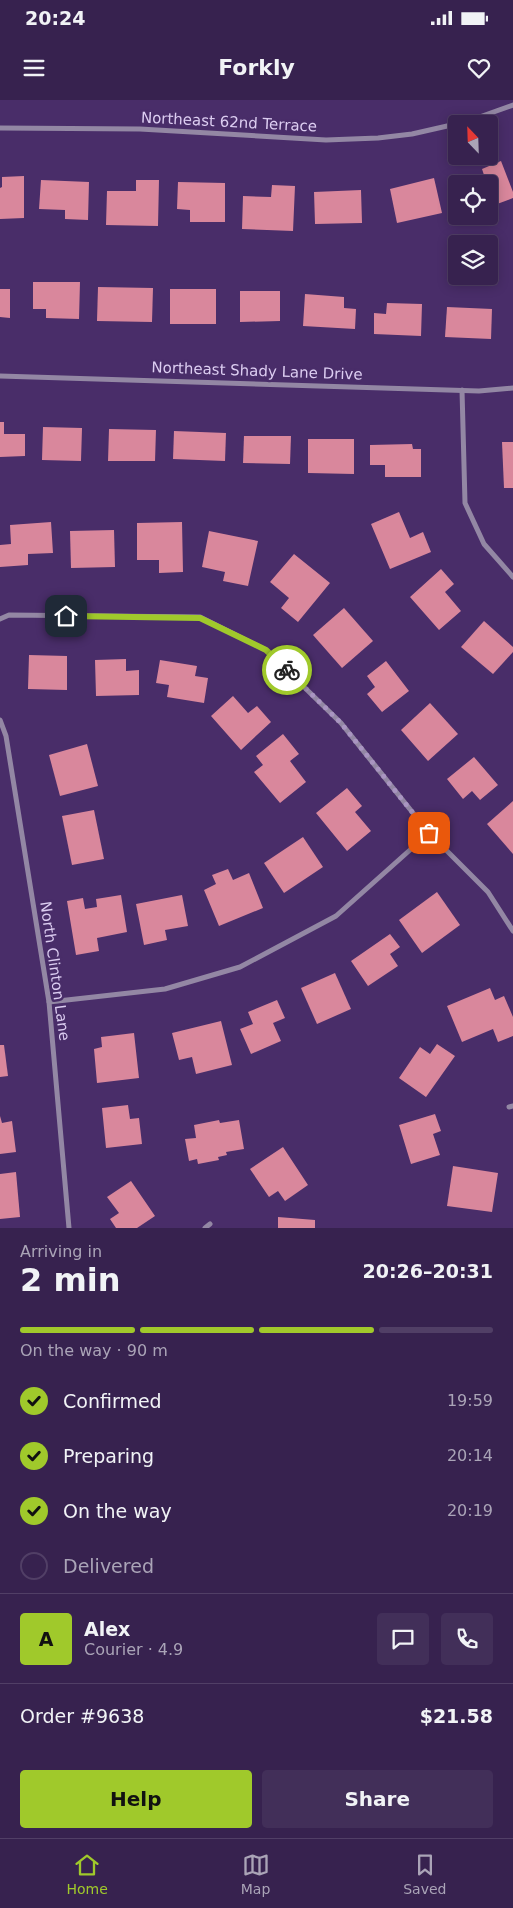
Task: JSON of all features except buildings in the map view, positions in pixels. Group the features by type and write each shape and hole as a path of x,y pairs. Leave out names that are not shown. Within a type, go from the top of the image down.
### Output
{"street":[{"name":"Northeast 62nd Terrace","path":"484,115 513,105"},
{"name":"Northeast 62nd Terrace","path":"0,128 140,130 326,140 378,138 412,134 448,126"},
{"name":"Northeast Shady Lane Drive","path":"0,376 479,391 513,388"},
{"path":"462,390 466,503 484,544 513,577"},
{"path":"0,619 9,615 200,618 266,650 341,723 429,833 488,892 513,931"},
{"name":"North Clinton Lane","path":"0,720 6,736 49,1002 69,1228"},
{"path":"49,1002 164,989 240,967 336,916 429,833"},
{"path":"205,1228 210,1224"}],"way so far":[{"path":"287,670 341,723 429,833"}],"route":[{"path":"66,616 200,618 266,650 287,670"}]}
